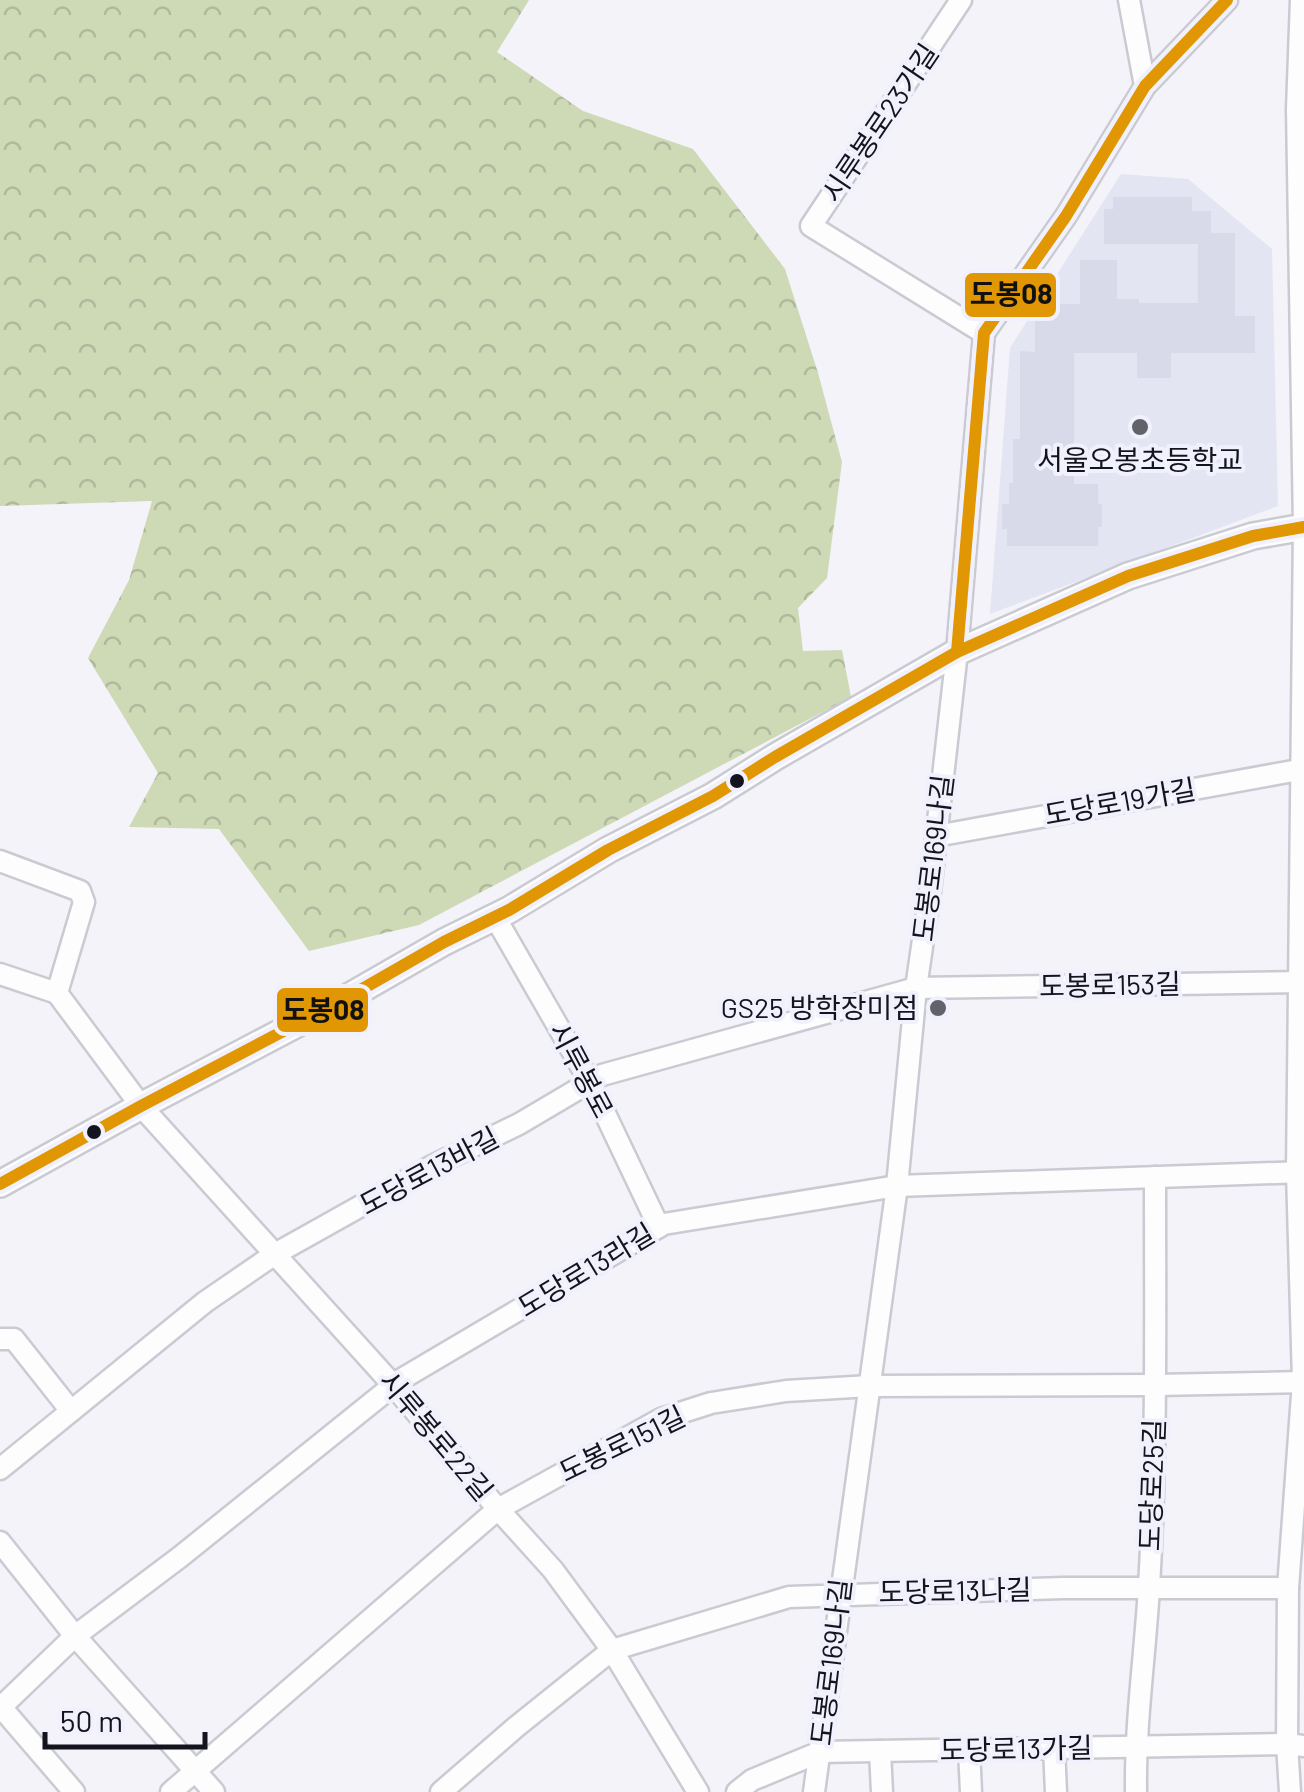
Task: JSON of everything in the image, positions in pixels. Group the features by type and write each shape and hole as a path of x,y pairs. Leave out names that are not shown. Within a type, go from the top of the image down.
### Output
{"street":[{"name":"시루봉로23가길","path":"962,0 811,226 984,334"},
{"path":"1129,0 1144,86"},
{"name":"도봉로169나길","path":"814,1792 897,1186 916,988 957,652 984,334 1066,216 1144,86 1228,0"},
{"path":"1290,1792 1296,1746 1288,1588 1304,1382 1301,0"},
{"path":"0,1184 495,917 608,850 712,796 957,652 1128,576 1253,536 1304,528"},
{"name":"도당로19가길","path":"936,836 1303,769"},
{"path":"0,861 80,891 84,902 57,994"},
{"name":"시루봉로","path":"495,917 590,1082 660,1227"},
{"path":"0,974 57,994 141,1106"},
{"name":"도봉로153길","path":"916,988 1302,982"},
{"name":"도당로13바길","path":"0,1469 205,1302 275,1254 434,1165 519,1124 602,1075 916,988"},
{"name":"시루봉로22길","path":"141,1106 394,1385 553,1570 612,1650 698,1792"},
{"name":"도당로13라길","path":"0,1707 76,1636 394,1385 664,1224 897,1186 1301,1172"},
{"name":"도당로25길","path":"1136,1792 1156,1385 1155,1177"},
{"path":"0,1340 14,1340 72,1411"},
{"name":"도봉로151길","path":"172,1792 498,1509 660,1420 712,1403 870,1386 1304,1382"},
{"path":"0,1542 76,1636 214,1792"},
{"name":"도당로13나길","path":"441,1792 612,1650 789,1597 1288,1588"},
{"path":"0,1707 74,1792"},
{"name":"도당로13가길","path":"737,1792 752,1780 820,1752 1296,1746"},
{"path":"1054,1748 1056,1792"},
{"path":"880,1750 882,1792"},
{"path":"969,1750 971,1792"}],"shaded area":[{"name":"서울오봉초등학교","path":"1121,174 1188,179 1272,249 1278,506 990,614 1010,348"}],"green space":[{"path":"0,0 529,0 497,52 583,111 693,149 785,269 842,462 827,578 798,608 803,651 842,650 851,697 419,925 309,951 219,829 129,827 158,773 88,658 129,580 152,501 0,506"}],"building":[{"path":"1113,197 1192,197 1192,211 1211,211 1211,233 1235,233 1235,316 1255,316 1255,353 1171,353 1171,378 1137,378 1137,353 1074,353 1074,484 1098,484 1102,527 1098,527 1098,546 1007,546 1002,504 1009,504 1009,483 1013,483 1013,439 1020,439 1020,351 1035,352 1035,316 1044,304 1080,304 1080,260 1117,260 1117,299 1198,303 1198,244 1104,244 1104,209 1113,209"}],"transit line":[{"name":"도봉08","path":"957,652 984,333 1066,216 1145,86 1227,0"},
{"name":"도봉08","path":"0,1184 509,910 608,850 713,796 957,652 1128,576 1253,536 1304,527"}],"place":[{"name":"서울오봉초등학교","path":"1140,427"},
{"name":"GS25 방학장미점","path":"938,1008"}]}
